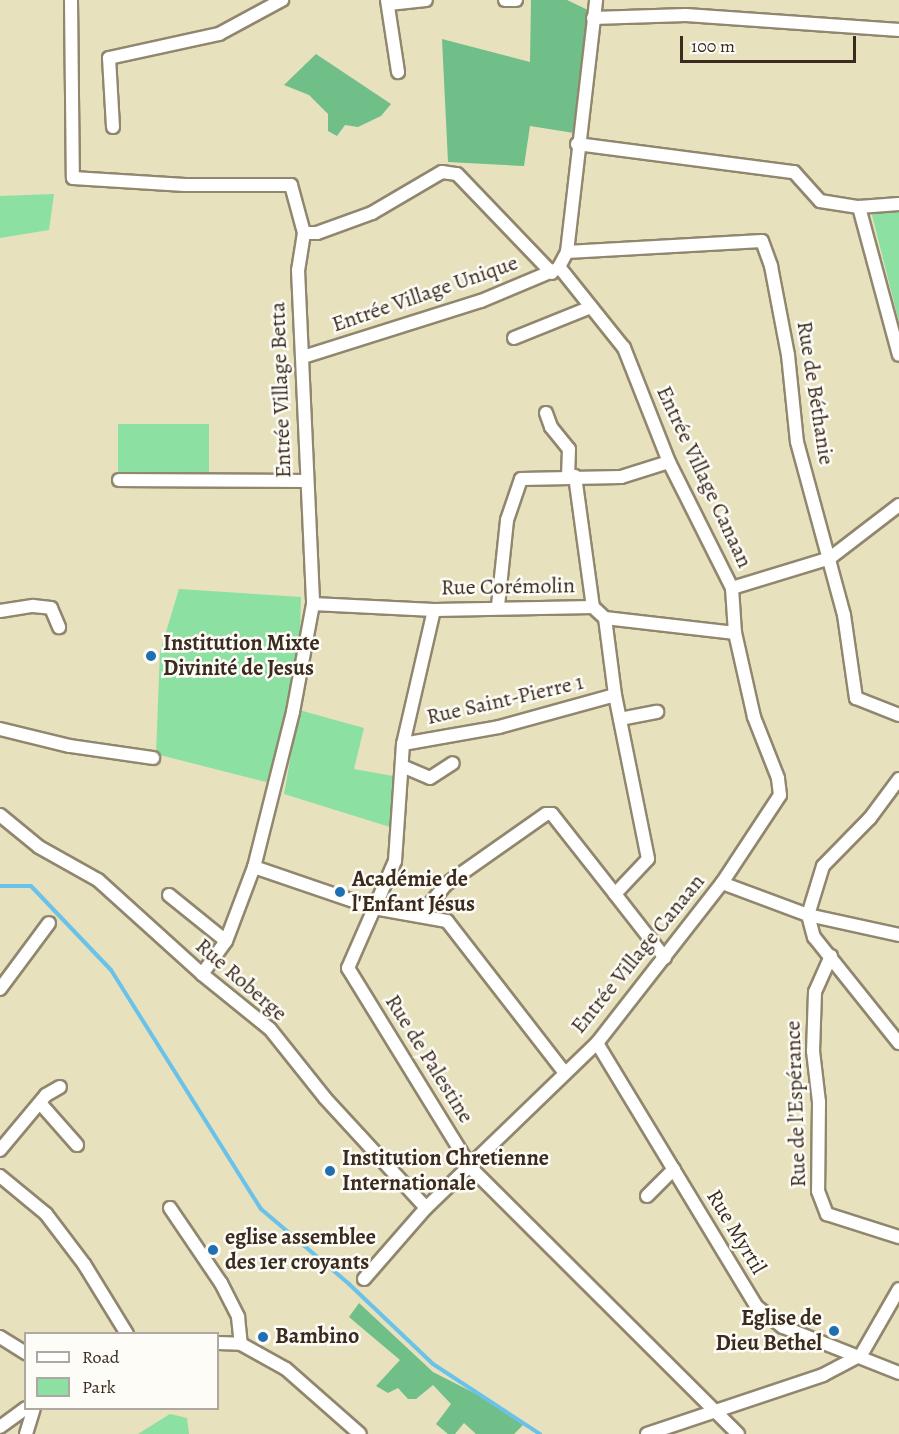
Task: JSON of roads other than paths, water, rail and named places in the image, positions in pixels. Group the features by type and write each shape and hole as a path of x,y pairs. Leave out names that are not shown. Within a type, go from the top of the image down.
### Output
{"street":[{"name":"Entrée Village Betta","path":"71,0 73,178 185,185 291,185 304,233 298,270 303,357 305,480 313,604 294,712 254,867 226,941 202,974"},
{"path":"113,127 109,57 219,34 282,0"},
{"path":"398,72 388,2 426,0"},
{"path":"505,0 516,0"},
{"path":"556,270 567,252 577,144 596,0"},
{"path":"593,18 686,15 899,30"},
{"path":"577,144 794,172 820,201 859,207 899,204"},
{"name":"Entrée Village Canaan","path":"304,233 318,233 372,213 442,172 457,174 591,307 624,348 669,462 732,588 735,633 754,717 778,778 780,795 722,883 597,1043 564,1072 471,1168 426,1208 364,1279"},
{"path":"859,207 899,355"},
{"name":"Rue de Béthanie","path":"567,252 762,241 771,266 788,355 797,442 844,615 856,699 899,715"},
{"name":"Entrée Village Unique","path":"303,357 481,301 556,270"},
{"path":"514,338 591,307"},
{"path":"546,413 551,427 569,449 593,607"},
{"path":"498,606 507,520 521,479 572,476 621,477 669,462"},
{"path":"119,480 305,480"},
{"path":"732,588 830,558 899,505"},
{"name":"Rue Corémolin","path":"313,604 434,610 498,606 593,607 605,618"},
{"path":"0,611 33,606 51,608 58,627"},
{"name":"Rue de Palestine","path":"434,610 403,744 395,861 348,968 471,1168 711,1410 738,1434"},
{"path":"615,894 648,859 615,695 605,618 735,633"},
{"name":"Rue Saint-Pierre 1","path":"403,744 499,727 615,695"},
{"path":"620,719 657,712"},
{"path":"0,729 81,748 153,758"},
{"path":"402,766 430,778 453,763"},
{"path":"899,779 870,818 823,866 808,915 814,937 899,1043"},
{"path":"421,915 445,885 546,814 552,814 665,958"},
{"name":"Rue Roberge","path":"0,815 39,847 98,880 202,974 270,1029 325,1098 426,1208"},
{"path":"254,867 374,908 447,921 564,1072"},
{"path":"722,883 808,915 899,935"},
{"path":"169,895 226,941"},
{"path":"0,989 49,922"},
{"name":"Rue de l'Espérance","path":"831,956 815,992 813,1051 819,1102 818,1191 827,1214 899,1237"},
{"name":"Rue Myrtil","path":"597,1043 756,1306 783,1327 861,1355 899,1373"},
{"path":"0,1150 40,1103 60,1087"},
{"path":"40,1103 77,1145"},
{"path":"647,1197 674,1170"},
{"path":"0,1176 46,1214 84,1264 126,1332"},
{"path":"170,1208 220,1283 238,1317 241,1344"},
{"path":"646,1434 711,1410 822,1375 861,1355 899,1289"},
{"path":"0,1337 24,1352"},
{"path":"219,1343 241,1344 286,1369 360,1434"},
{"path":"0,1427 24,1409"},
{"path":"26,1434 33,1410"}],"waterway":[{"path":"0,886 31,886 111,970 261,1209 349,1284 433,1364 540,1434"}],"place":[{"name":"Institution Mixte Divinité de Jesus","path":"151,656"},
{"name":"Académie de l'Enfant Jésus","path":"340,892"},
{"name":"Institution Chretienne Internationale","path":"330,1171"},
{"name":"eglise assemblee des 1er croyants","path":"213,1250"},
{"name":"Eglise de Dieu Bethel","path":"834,1331"},
{"name":"Bambino","path":"263,1337"}]}
